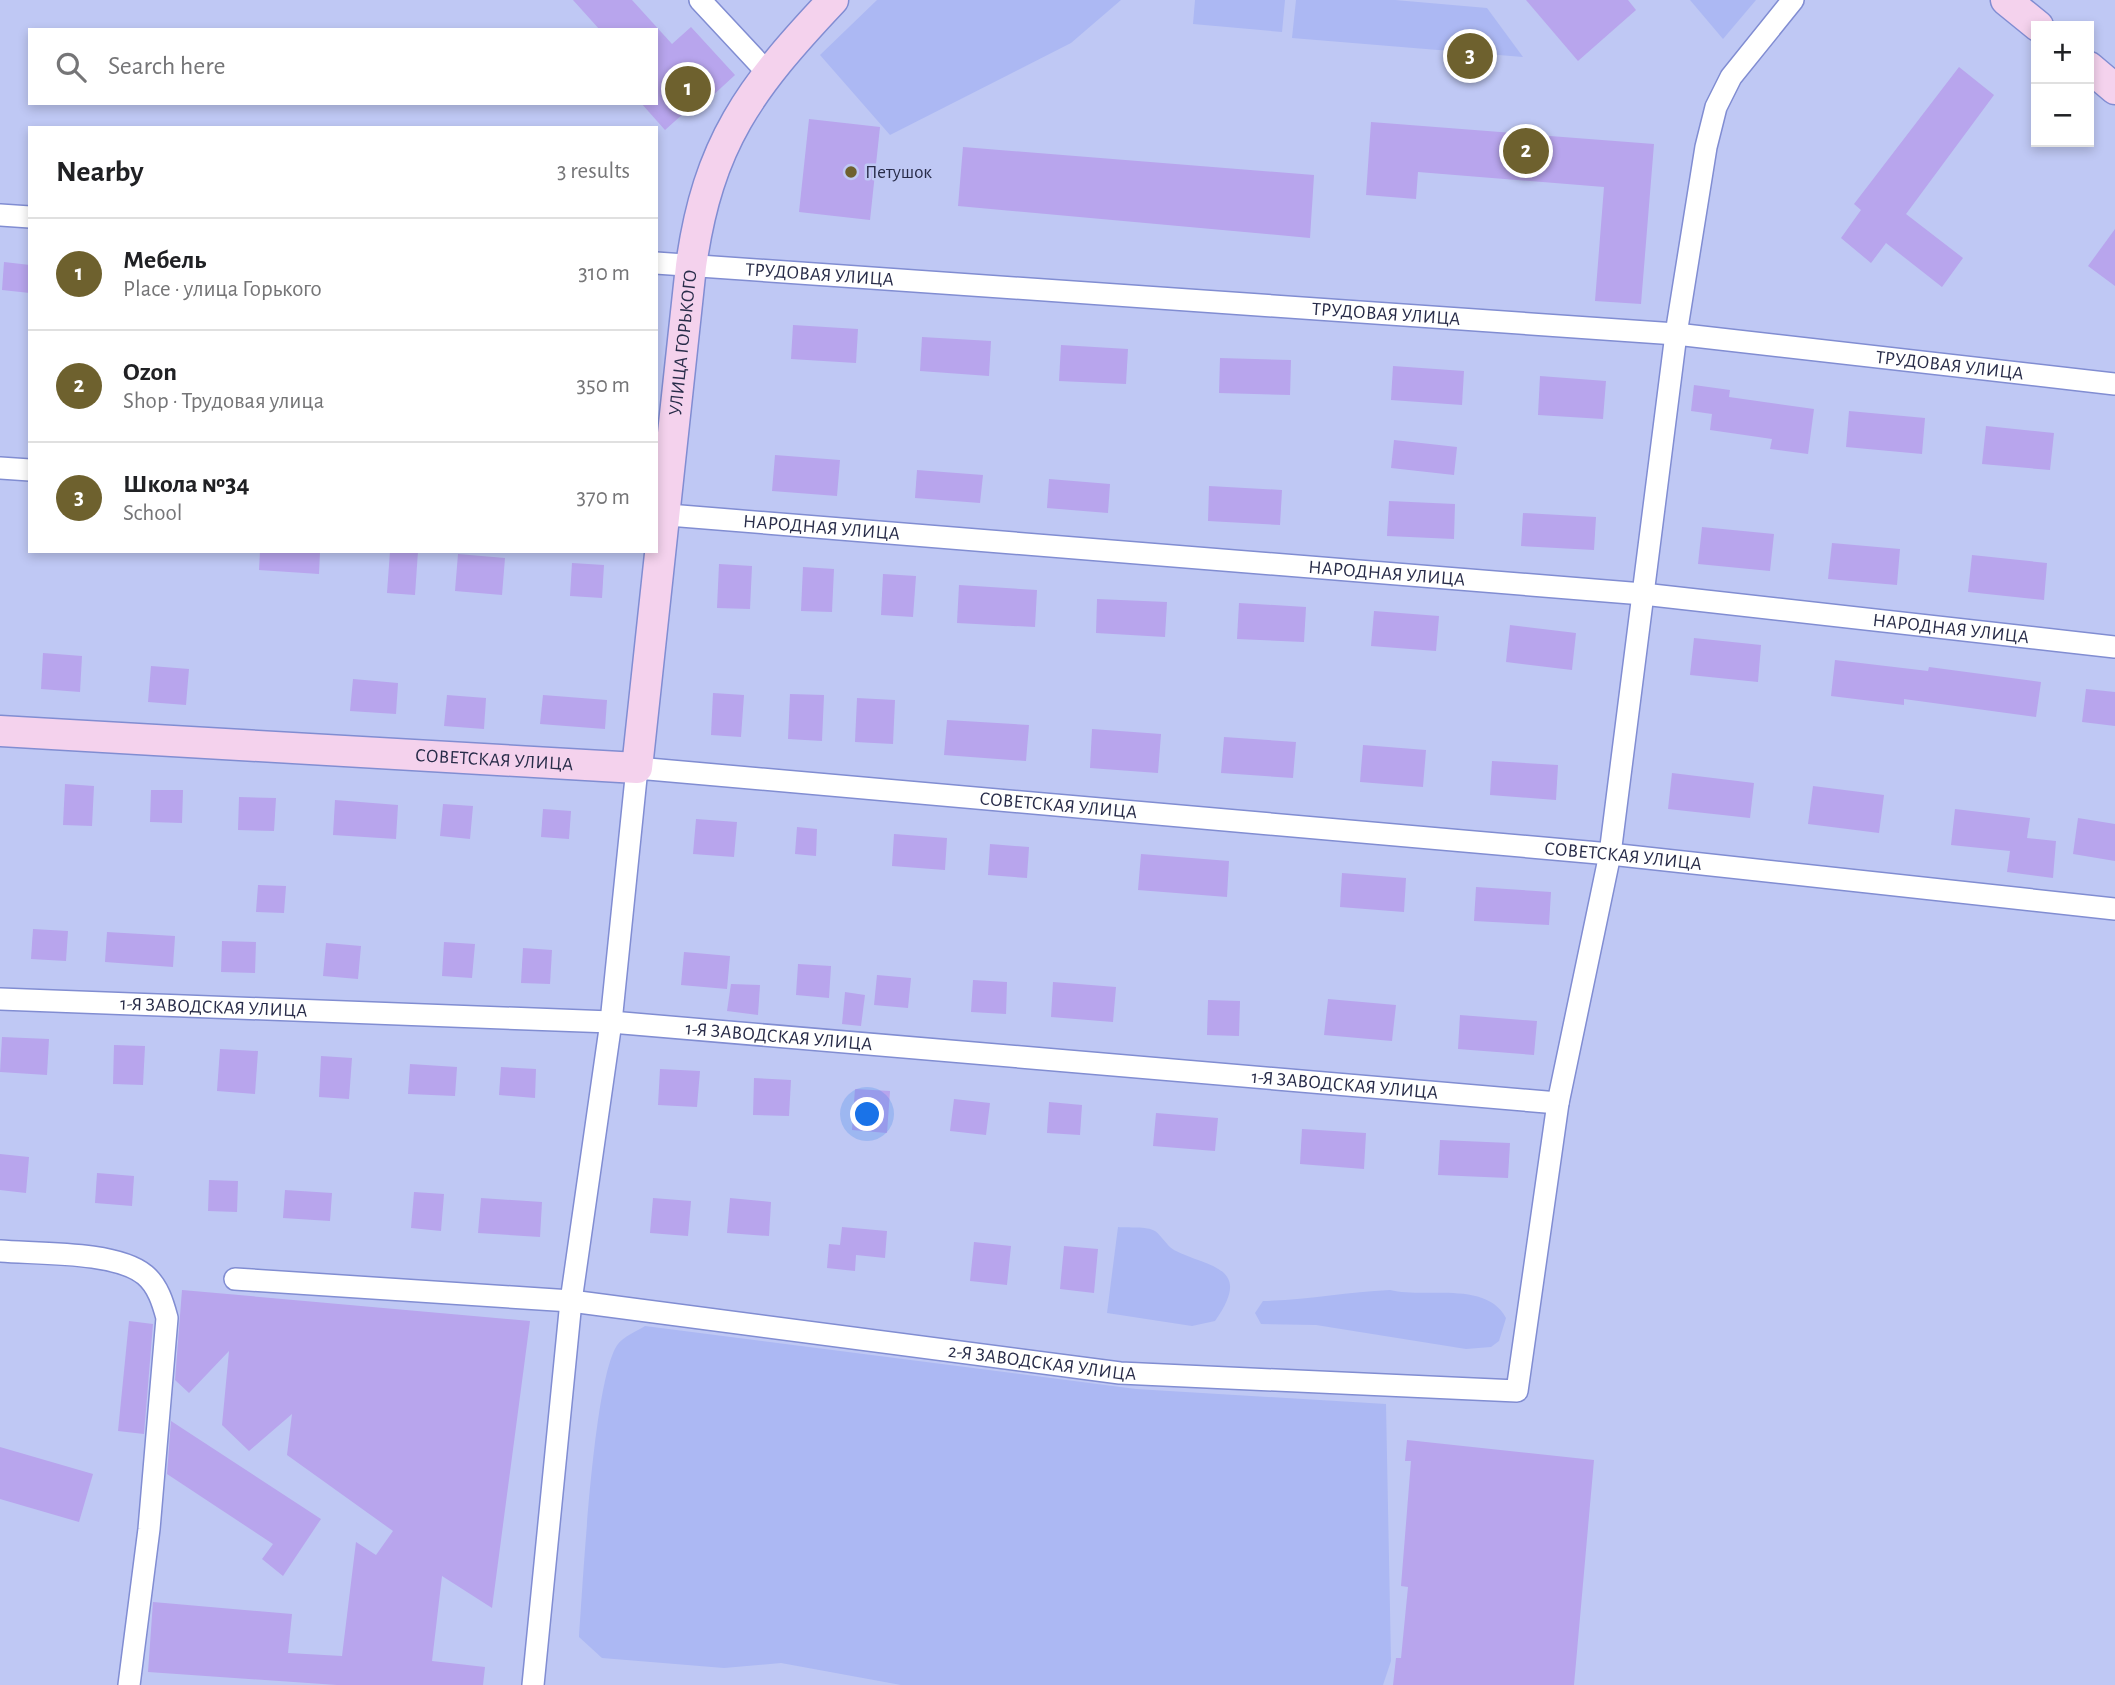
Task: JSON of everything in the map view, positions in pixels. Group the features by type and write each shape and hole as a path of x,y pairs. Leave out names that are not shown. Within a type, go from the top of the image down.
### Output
{"street":[{"path":"700,0 768,73"},
{"name":"УЛИЦА ГОРЬКОГО","path":"658,537 691,266 703,194 714,163 746,103 768,73 833,0"},
{"path":"1558,1104 1610,855 1676,334 1706,147 1716,107 1731,77 1793,0"},
{"path":"2006,0 2032,21"},
{"path":"2094,71 2115,89"},
{"path":"0,215 28,217"},
{"name":"ТРУДОВАЯ УЛИЦА","path":"658,263 1676,334 2115,384"},
{"path":"0,468 28,470"},
{"name":"НАРОДНАЯ УЛИЦА","path":"660,515 1643,594 2115,646"},
{"name":"УЛИЦА ГОРЬКОГО","path":"637,768 657,553"},
{"name":"СОВЕТСКАЯ УЛИЦА","path":"0,731 637,768 1610,855 2115,909"},
{"path":"533,1685 571,1301 611,1022 637,768"},
{"name":"1-Я ЗАВОДСКАЯ УЛИЦА","path":"0,999 611,1022 1558,1104"},
{"name":"2-Я ЗАВОДСКАЯ УЛИЦА","path":"235,1279 571,1301 1120,1373 1517,1391 1558,1104"},
{"path":"0,1251 119,1261 145,1275 161,1296 167,1318 149,1529 129,1685"}],"shaded area":[{"path":"877,0 1121,0 1071,43 890,135 820,55"},
{"path":"1195,0 1285,0 1282,32 1193,24"},
{"path":"1296,0 1395,0 1487,8 1523,57 1292,38"},
{"path":"1690,0 1756,0 1723,39"},
{"path":"1118,1227 1151,1229 1174,1250 1222,1272 1228,1279 1230,1289 1226,1303 1215,1321 1192,1326 1107,1313"},
{"path":"1390,1290 1454,1293 1484,1299 1497,1306 1506,1318 1499,1341 1491,1347 1466,1349 1316,1325 1261,1324 1255,1313 1263,1301"},
{"path":"645,1326 1136,1389 1386,1404 1391,1661 1383,1685 901,1685 781,1663 724,1668 602,1658 579,1637 596,1437 609,1364 618,1344"}],"building":[{"path":"573,0 632,0 657,28 598,28"},
{"path":"1526,0 1628,0 1636,10 1578,61"},
{"path":"691,27 735,75 698,109 694,104 665,130 643,105 658,105 658,29 672,44"},
{"path":"1959,67 1994,95 1906,214 1963,258 1942,287 1886,243 1871,263 1841,238 1861,210 1854,204"},
{"path":"809,119 880,127 870,220 799,212"},
{"path":"1371,122 1654,144 1641,304 1595,301 1604,187 1418,172 1416,199 1366,195"},
{"path":"963,147 1314,175 1310,238 958,206"},
{"path":"2115,229 2115,286 2088,266"},
{"path":"4,262 28,265 28,293 2,290"},
{"path":"793,325 858,329 856,363 791,359"},
{"path":"922,337 991,341 989,376 920,371"},
{"path":"1061,345 1128,349 1126,384 1059,381"},
{"path":"1220,358 1291,360 1290,395 1219,393"},
{"path":"1393,366 1464,371 1462,405 1391,400"},
{"path":"1540,376 1606,381 1603,419 1538,415"},
{"path":"1694,385 1730,390 1729,397 1814,409 1808,454 1770,449 1772,439 1710,430 1712,414 1691,411"},
{"path":"1849,411 1925,418 1922,454 1846,447"},
{"path":"1986,426 2054,433 2050,470 1982,464"},
{"path":"1394,440 1457,447 1454,475 1391,468"},
{"path":"775,455 840,460 837,496 772,491"},
{"path":"917,470 983,475 980,503 915,498"},
{"path":"1049,479 1110,484 1108,513 1047,508"},
{"path":"1209,486 1282,490 1280,525 1208,521"},
{"path":"1389,501 1455,504 1454,539 1387,536"},
{"path":"1523,513 1596,517 1594,550 1521,546"},
{"path":"1702,527 1774,534 1770,571 1698,564"},
{"path":"1832,543 1900,549 1897,585 1828,579"},
{"path":"260,553 320,553 319,574 259,570"},
{"path":"390,553 418,553 415,595 387,593"},
{"path":"458,554 505,558 502,595 455,591"},
{"path":"1972,555 2047,563 2044,600 1968,592"},
{"path":"572,563 604,565 602,598 570,596"},
{"path":"719,564 752,566 750,609 717,608"},
{"path":"803,567 834,569 832,612 801,611"},
{"path":"883,574 916,576 913,617 881,615"},
{"path":"959,585 1037,590 1035,627 957,623"},
{"path":"1097,599 1167,602 1165,637 1096,633"},
{"path":"1239,603 1306,607 1304,642 1237,639"},
{"path":"1374,611 1439,616 1436,651 1371,646"},
{"path":"1510,625 1576,633 1572,670 1506,662"},
{"path":"1694,638 1761,645 1758,682 1690,675"},
{"path":"43,653 82,656 80,692 41,689"},
{"path":"1835,660 1928,671 1929,667 2041,682 2036,717 1904,699 1904,705 1831,696"},
{"path":"151,666 189,669 186,705 148,702"},
{"path":"353,679 398,683 396,714 350,711"},
{"path":"2086,689 2115,692 2115,726 2082,722"},
{"path":"713,693 744,695 741,737 711,735"},
{"path":"790,694 824,695 822,741 788,739"},
{"path":"447,695 486,698 484,729 444,726"},
{"path":"543,695 607,700 605,729 540,724"},
{"path":"857,698 895,700 893,744 855,742"},
{"path":"947,720 1029,725 1026,761 944,755"},
{"path":"1092,729 1161,734 1158,773 1090,768"},
{"path":"1224,737 1296,742 1293,778 1221,773"},
{"path":"1363,745 1426,750 1423,787 1360,782"},
{"path":"1492,761 1558,765 1556,800 1490,795"},
{"path":"1672,773 1754,783 1750,818 1668,809"},
{"path":"65,784 94,786 92,826 63,825"},
{"path":"1813,786 1884,795 1879,833 1808,824"},
{"path":"151,790 183,790 182,823 150,822"},
{"path":"239,797 276,798 274,831 238,830"},
{"path":"335,800 398,805 396,839 333,835"},
{"path":"443,804 473,806 470,839 440,836"},
{"path":"543,809 571,811 569,839 541,837"},
{"path":"1955,809 2030,818 2027,838 2056,841 2053,878 2007,872 2010,851 1951,845"},
{"path":"2078,818 2115,824 2115,861 2073,854"},
{"path":"696,819 737,822 734,857 693,854"},
{"path":"797,827 817,829 816,856 795,854"},
{"path":"894,834 947,838 945,870 892,866"},
{"path":"990,844 1029,847 1027,878 988,875"},
{"path":"1141,854 1229,861 1227,897 1138,890"},
{"path":"1342,873 1406,878 1404,912 1340,907"},
{"path":"258,885 286,886 284,913 256,912"},
{"path":"1476,887 1551,892 1549,925 1474,921"},
{"path":"33,929 68,931 66,961 31,959"},
{"path":"107,932 175,936 173,967 105,962"},
{"path":"222,941 256,942 255,973 221,972"},
{"path":"444,942 475,944 472,978 442,976"},
{"path":"326,943 361,946 358,979 323,976"},
{"path":"523,948 552,950 550,984 521,983"},
{"path":"684,952 730,956 727,989 681,985"},
{"path":"798,964 831,966 829,998 796,995"},
{"path":"877,975 911,978 908,1008 874,1005"},
{"path":"973,980 1007,982 1006,1014 971,1012"},
{"path":"1053,982 1116,987 1113,1022 1051,1017"},
{"path":"731,984 760,985 758,1015 727,1011"},
{"path":"845,992 865,995 861,1026 842,1024"},
{"path":"1328,999 1396,1005 1392,1041 1324,1035"},
{"path":"1208,1000 1240,1001 1239,1036 1207,1035"},
{"path":"1460,1015 1537,1021 1534,1055 1458,1049"},
{"path":"2,1037 49,1039 47,1075 0,1072"},
{"path":"114,1045 145,1046 143,1085 113,1084"},
{"path":"220,1049 258,1051 255,1094 217,1091"},
{"path":"321,1056 352,1058 349,1099 319,1097"},
{"path":"410,1064 457,1067 455,1096 408,1094"},
{"path":"501,1067 536,1069 535,1098 499,1095"},
{"path":"660,1069 700,1071 697,1107 658,1105"},
{"path":"754,1078 791,1080 789,1116 753,1115"},
{"path":"855,1089 890,1091 887,1133 852,1130"},
{"path":"954,1099 990,1103 986,1135 950,1131"},
{"path":"1049,1102 1082,1105 1080,1135 1047,1133"},
{"path":"1156,1113 1218,1118 1215,1151 1153,1146"},
{"path":"1302,1129 1366,1133 1364,1169 1300,1164"},
{"path":"1440,1140 1510,1143 1508,1178 1438,1175"},
{"path":"0,1154 29,1157 26,1193 0,1190"},
{"path":"97,1173 134,1176 132,1206 95,1203"},
{"path":"209,1180 238,1181 237,1212 208,1211"},
{"path":"285,1190 332,1193 330,1221 283,1218"},
{"path":"414,1192 444,1194 441,1231 411,1228"},
{"path":"481,1198 542,1202 540,1237 478,1233"},
{"path":"653,1198 691,1201 688,1236 650,1233"},
{"path":"730,1198 771,1202 769,1236 727,1233"},
{"path":"842,1227 887,1231 885,1258 856,1255 855,1271 827,1268 829,1244 840,1245"},
{"path":"974,1242 1011,1246 1007,1285 970,1281"},
{"path":"1064,1246 1098,1249 1094,1293 1060,1289"},
{"path":"182,1290 530,1321 492,1608 442,1576 432,1661 485,1667 483,1685 337,1685 148,1672 153,1602 292,1614 288,1653 342,1656 356,1542 376,1555 393,1531 287,1455 292,1414 249,1451 222,1425 229,1351 189,1393 175,1380"},
{"path":"129,1321 153,1324 144,1434 118,1431"},
{"path":"171,1421 321,1519 283,1576 262,1559 273,1544 167,1474"},
{"path":"1407,1440 1594,1460 1574,1685 1393,1685 1396,1658 1401,1658 1408,1587 1401,1586 1411,1461 1405,1461"},
{"path":"0,1447 93,1474 79,1522 0,1499"}],"place":[{"name":"Школа №34","path":"1470,56"},
{"name":"Мебель","path":"688,89"},
{"name":"Ozon","path":"1526,151"},
{"name":"Петушок","path":"851,172"}]}
